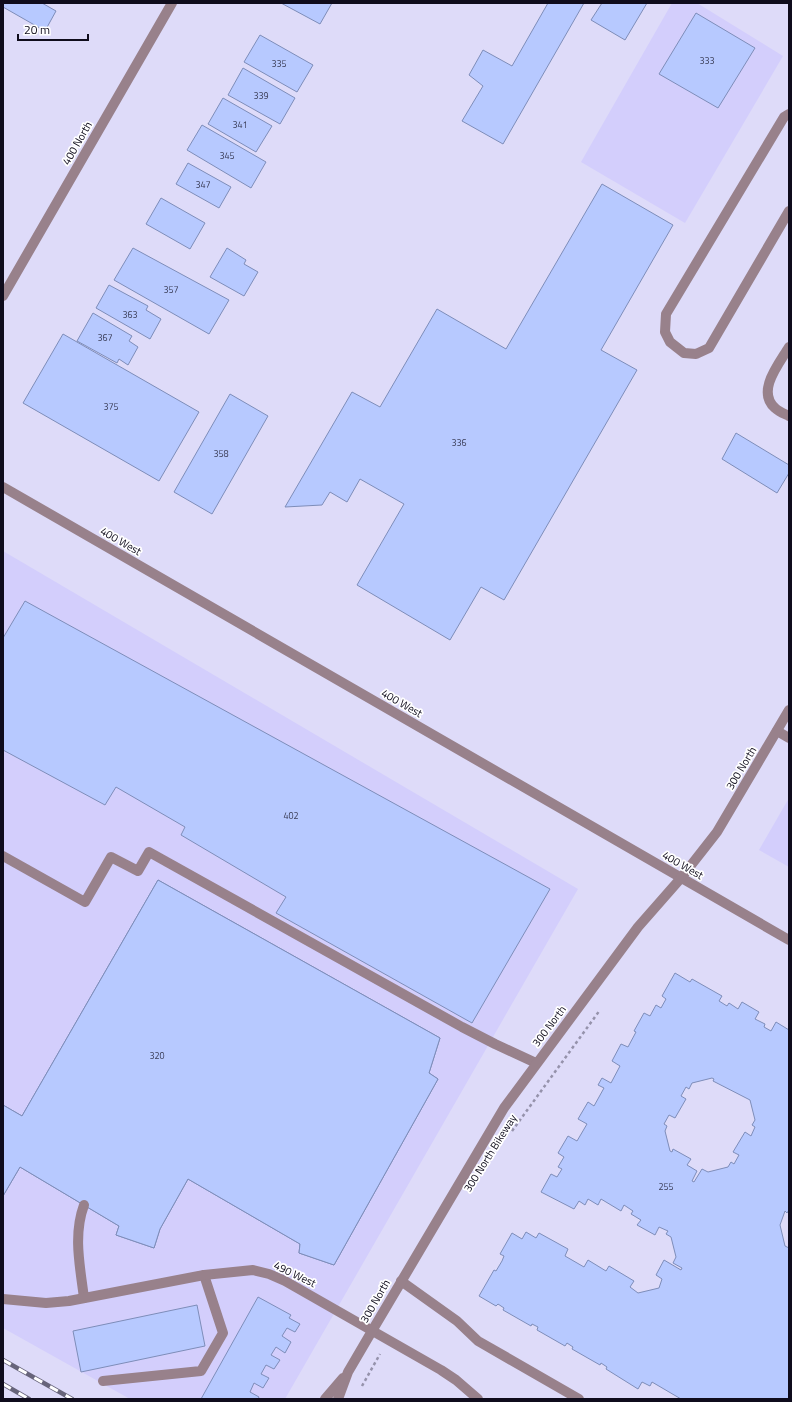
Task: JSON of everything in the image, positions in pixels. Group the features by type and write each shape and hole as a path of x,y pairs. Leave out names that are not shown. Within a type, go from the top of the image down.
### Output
{"street":[{"name":"400 North","path":"3,296 172,3"},
{"path":"789,114 784,117 666,314 665,332 670,342 684,353 696,354 709,348 789,211"},
{"path":"789,347 768,383 768,397 775,408 789,416"},
{"name":"400 West","path":"3,487 789,940"},
{"name":"300 North","path":"338,1399 348,1372 488,1133 536,1063 638,927 681,878 717,832 789,710"},
{"path":"777,731 789,738"},
{"path":"3,856 85,902 111,857 138,871 149,852 462,1027 536,1063"},
{"path":"84,1205 78,1221 78,1243 84,1298"},
{"name":"490 West","path":"3,1299 46,1303 84,1298 204,1274 240,1270 269,1274 326,1303 441,1370 456,1380 478,1399"},
{"path":"103,1381 201,1371 223,1333 204,1274"},
{"path":"401,1281 457,1321 478,1341 579,1399"},
{"name":"300 North","path":"325,1399 348,1372"}],"path":[{"name":"300 North Bikeway","path":"511,1132 601,1008"},
{"path":"362,1388 388,1340"}],"shaded area":[{"path":"672,3 697,3 783,56 685,223 581,162"},
{"path":"3,551 578,889 285,1399 130,1399 3,1328"},
{"path":"789,798 789,867 759,850"}],"building":[{"path":"3,3 42,3 56,11 45,31 3,7"},
{"path":"281,3 332,3 320,24"},
{"path":"548,3 584,3 503,144 462,121 483,86 469,75 483,50 512,66"},
{"path":"602,3 647,3 625,40 591,20"},
{"path":"696,13 755,48 718,108 659,74"},
{"path":"260,35 313,65 297,92 244,62"},
{"path":"243,68 295,98 280,124 228,95"},
{"path":"223,98 272,126 256,152 208,124"},
{"path":"202,125 266,162 251,188 187,150"},
{"path":"188,163 231,187 219,208 176,184"},
{"path":"602,184 673,225 601,350 637,370 504,600 481,587 450,640 357,585 404,504 360,479 347,502 330,492 322,505 285,507 352,392 380,407 437,309 506,349"},
{"path":"161,198 205,223 190,249 146,224"},
{"path":"133,248 229,300 209,334 114,280"},
{"path":"227,248 246,260 244,264 258,272 244,296 210,277"},
{"path":"109,285 148,306 146,310 161,319 150,339 96,308"},
{"path":"93,313 132,336 129,341 138,347 128,365 119,359 117,363 77,341"},
{"path":"63,334 199,412 159,481 23,403"},
{"path":"230,394 268,416 212,514 174,492"},
{"path":"736,433 789,465 789,473 777,493 722,459"},
{"path":"25,601 550,889 472,1023 276,913 286,897 181,835 185,827 116,787 105,805 3,750 3,638"},
{"path":"158,880 440,1038 429,1073 438,1079 334,1265 299,1253 300,1244 188,1179 160,1229 154,1248 116,1235 119,1226 20,1167 3,1196 3,1105 22,1116","holes":["268,1036 348,1082 306,1153 228,1107"]},
{"path":"158,880 440,1038 429,1073 438,1079 334,1265 299,1253 300,1244 188,1179 160,1229 154,1248 116,1235 119,1226 20,1167 3,1196 3,1105 22,1116"},
{"path":"675,973 690,982 692,979 722,996 719,1001 727,1006 729,1003 738,1009 742,1002 759,1012 755,1019 765,1024 764,1027 771,1031 776,1022 789,1030 789,1210 787,1213 785,1211 780,1225 785,1246 789,1248 789,1399 681,1399 652,1382 650,1386 642,1382 638,1389 606,1369 607,1367 601,1363 600,1365 572,1349 573,1347 567,1343 565,1346 537,1330 538,1327 532,1324 531,1326 503,1310 504,1308 498,1304 496,1306 479,1296 494,1270 496,1271 502,1261 504,1256 500,1254 512,1233 522,1239 526,1232 536,1238 539,1233 568,1249 565,1256 584,1267 588,1260 606,1271 609,1266 634,1281 630,1287 638,1293 659,1288 662,1279 656,1275 664,1260 681,1270 682,1268 673,1263 676,1257 671,1237 666,1234 668,1231 659,1227 655,1235 637,1225 641,1220 631,1214 633,1211 624,1205 621,1211 601,1199 598,1205 588,1199 585,1205 579,1201 574,1209 541,1192 551,1174 557,1177 562,1169 558,1167 564,1157 558,1153 568,1136 577,1141 587,1124 578,1119 588,1102 594,1106 604,1088 598,1085 602,1078 611,1083 620,1066 612,1061 621,1044 628,1047 636,1032 634,1031 644,1013 650,1016 656,1005 661,1008 666,999 662,996","holes":["712,1078 714,1079 713,1081 750,1100 755,1120 752,1125 755,1127 751,1136 745,1132 733,1152 739,1155 734,1164 731,1162 728,1167 708,1172 702,1169 694,1182 692,1181 697,1171 687,1165 691,1159 673,1149 672,1152 670,1151 665,1131 667,1126 664,1124 669,1115 675,1118 686,1099 681,1096 686,1087 689,1089 692,1083"]},
{"path":"258,1297 291,1315 289,1318 300,1324 295,1332 287,1328 282,1336 291,1342 285,1353 276,1347 271,1355 280,1360 274,1369 266,1365 261,1374 269,1378 263,1388 254,1383 250,1392 259,1397 258,1399 201,1399"},
{"path":"197,1305 205,1346 81,1372 73,1331"}],"railway":[{"path":"3,1360 72,1399"},
{"path":"3,1384 29,1399"}]}
